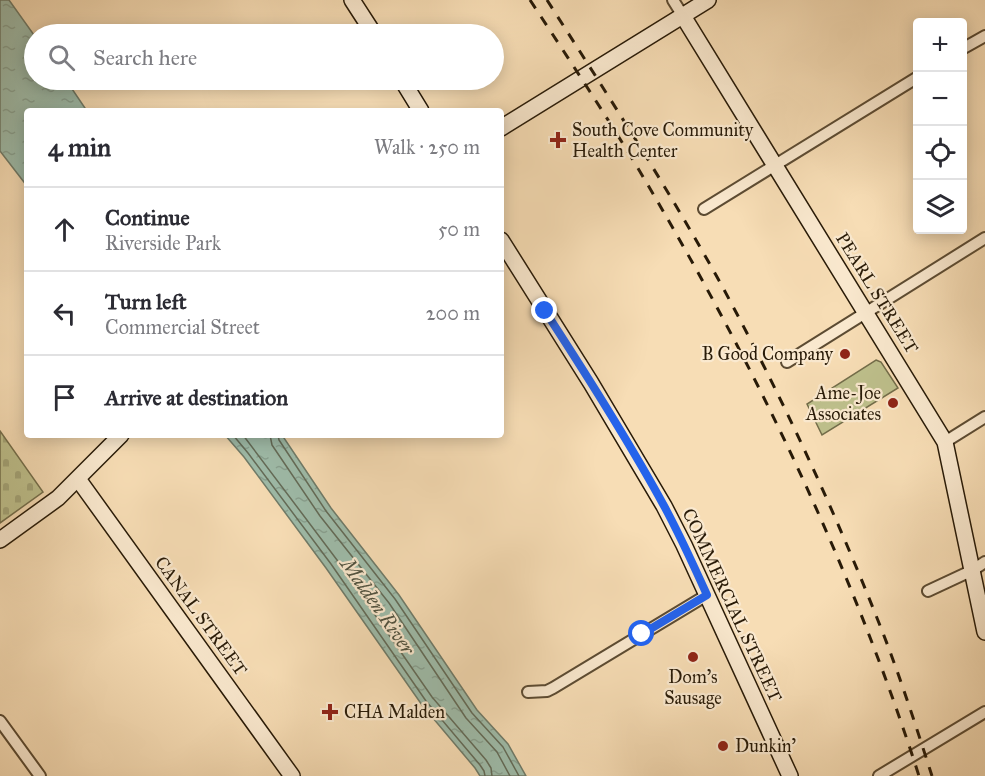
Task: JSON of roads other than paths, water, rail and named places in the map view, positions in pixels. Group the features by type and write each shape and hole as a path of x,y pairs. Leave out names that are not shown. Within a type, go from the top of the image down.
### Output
{"main road":[{"path":"352,0 368,24"},
{"path":"504,126 708,0"},
{"name":"PEARL STREET","path":"683,16 945,442 979,566 985,632"},
{"path":"408,90 420,108"},
{"name":"COMMERCIAL STREET","path":"504,245 631,448 674,525 790,776"},
{"path":"0,540 44,508 78,479 118,438"},
{"name":"CANAL STREET","path":"78,479 292,776"}],"street":[{"name":"PEARL STREET","path":"673,0 683,16"},
{"path":"967,47 985,36"},
{"path":"704,209 913,80"},
{"path":"787,362 985,238"},
{"path":"945,442 985,417"},
{"path":"928,591 979,566"},
{"path":"528,692 547,691 553,688 707,595"},
{"path":"879,776 985,712"},
{"path":"0,721 40,776"}],"water":[{"path":"0,0 9,0 26,24 24,24 24,90 73,90 85,108 24,108 24,182 0,151"},
{"name":"Malden River","path":"228,438 284,438 331,508 399,595 477,710 508,744 526,776 480,776 422,705 326,568"}],"railway":[{"path":"530,0 647,184 738,347 773,416 838,558 867,630 919,776"},
{"path":"547,0 680,213 722,286 764,367 860,576 892,657 932,776"}],"place":[{"name":"South Cove Community Health Center","path":"558,140"},
{"name":"B Good Company","path":"845,354"},
{"name":"Ame-Joe Associates","path":"893,403"},
{"name":"Dom's Sausage","path":"693,657"},
{"name":"CHA Malden","path":"330,712"},
{"name":"Dunkin'","path":"723,746"}]}
